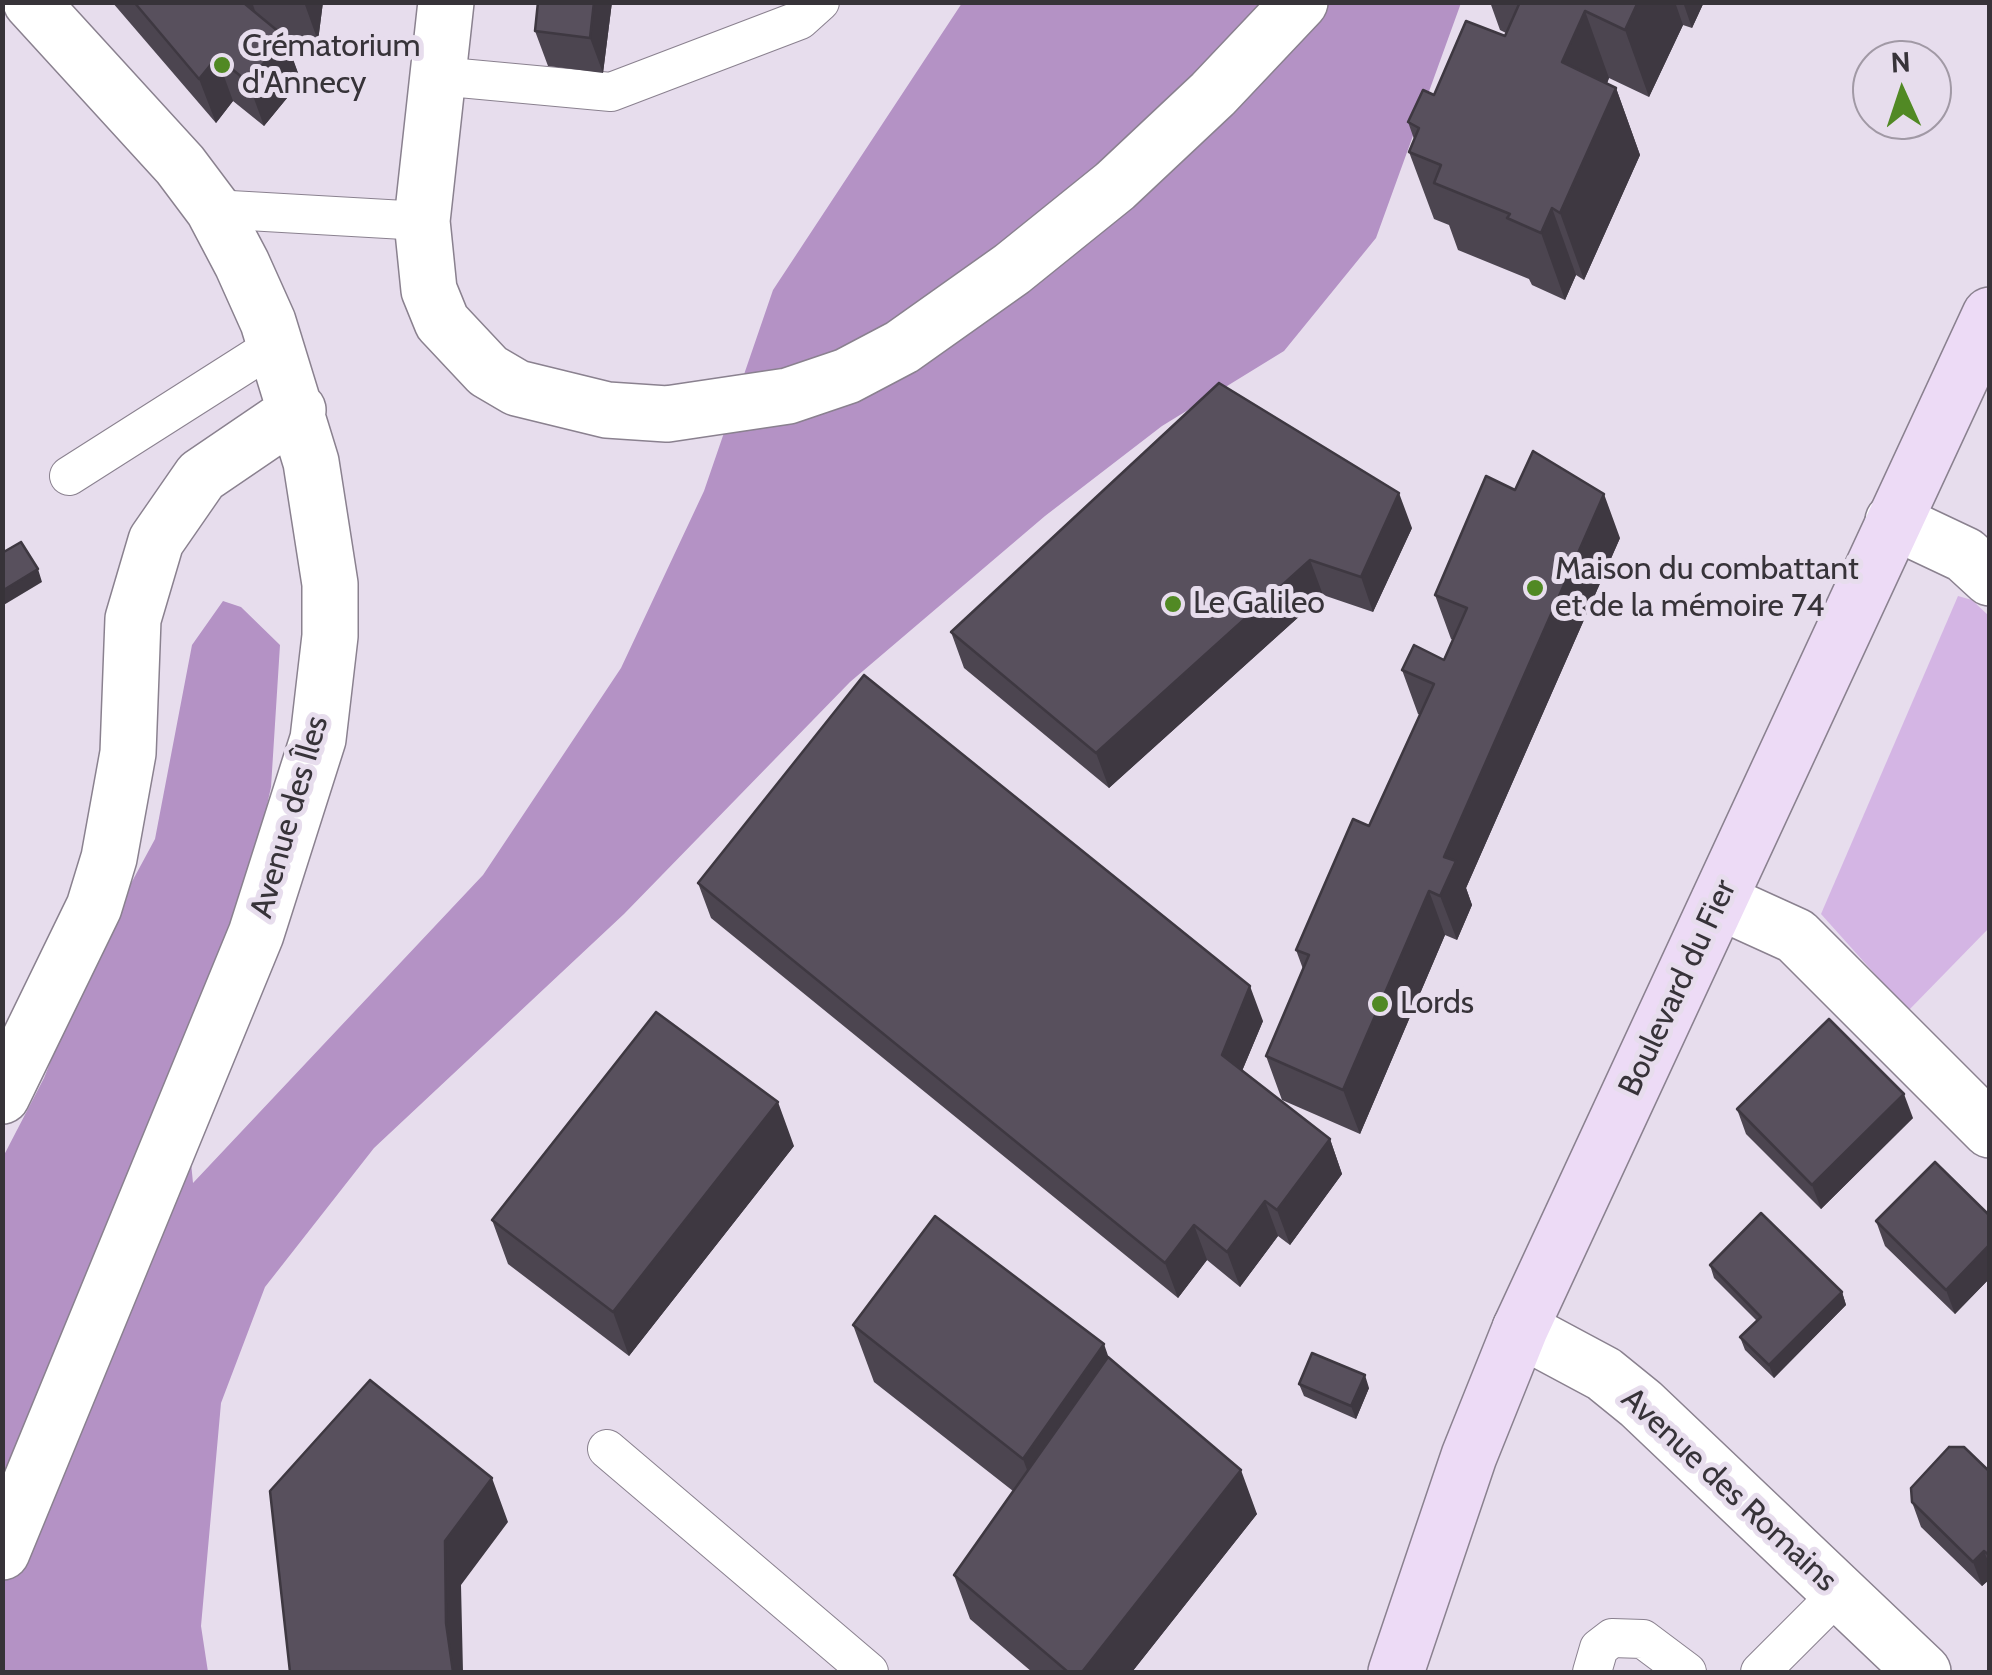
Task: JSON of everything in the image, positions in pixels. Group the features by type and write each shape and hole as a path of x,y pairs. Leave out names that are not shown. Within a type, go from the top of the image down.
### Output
{"main road":[{"name":"Boulevard du Fier","path":"1396,1672 1469,1456 1520,1329 1990,315"}],"street":[{"name":"Avenue des Îles","path":"2,1552 256,934 318,739 330,636 330,584 322,515 298,410 276,344 213,208 180,164 31,2"},
{"path":"446,2 422,221 429,290 442,322 488,371 517,388 608,410 667,414 788,396 847,376 902,347 1012,270 1115,186 1214,94 1300,2"},
{"path":"2,1096 18,1038 94,907 109,858 128,753 133,618 156,541 200,476 298,410"},
{"path":"1893,521 1965,555 1990,578"},
{"path":"1718,900 1796,936 1990,1130"},
{"name":"Avenue des Romains","path":"1520,1329 1622,1388 1923,1672"}],"lane":[{"path":"438,76 612,92 800,20 820,2"},
{"path":"213,208 422,221"},
{"path":"69,476 276,344"},
{"path":"606,1449 869,1672"},
{"path":"1760,1672 1838,1593"},
{"path":"1592,1672 1599,1648 1612,1638 1643,1639 1687,1672"}],"shaded area":[{"path":"962,3 1461,3 1376,238 1284,351 1162,426 1045,516 850,682 624,914 374,1148 265,1287 221,1403 201,1626 208,1672 3,1672 3,1157 44,1078 94,952 155,839 192,645 223,601 241,607 280,645 271,787 249,888 180,1050 193,1183 483,875 621,668 704,491 773,290"},
{"path":"1958,596 1972,600 1989,616 1989,928 1908,1011 1821,914"}],"building":[{"path":"134,2 246,2 285,37 248,82 217,57 199,79"},
{"path":"538,2 594,2 590,38 535,31"},
{"path":"1520,2 1638,2 1625,30 1585,11 1562,62 1616,88 1560,213 1552,208 1541,233 1507,218 1510,214 1434,183 1441,165 1409,152 1419,128 1408,122 1423,90 1434,95 1466,21 1505,36"},
{"name":"Le Galileo","path":"1219,383 1399,493 1361,577 1310,560 1096,753 951,632"},
{"path":"1533,451 1604,494 1444,857 1456,861 1440,896 1429,891 1343,1090 1266,1056 1309,955 1296,950 1353,819 1369,826 1434,684 1402,670 1414,645 1444,660 1467,608 1435,595 1486,476 1515,490"},
{"path":"21,542 38,569 2,591 2,553"},
{"path":"864,675 1250,986 1222,1055 1330,1139 1277,1210 1265,1201 1227,1252 1194,1225 1165,1263 698,883"},
{"path":"656,1012 778,1102 613,1312 492,1220"},
{"path":"1829,1019 1904,1094 1812,1185 1737,1109"},
{"path":"1935,1162 1990,1216 1990,1244 1946,1290 1876,1221"},
{"path":"1761,1213 1842,1292 1769,1365 1740,1337 1761,1317 1710,1265"},
{"path":"935,1216 1104,1344 1023,1459 853,1325"},
{"path":"1312,1353 1365,1375 1351,1406 1299,1384"},
{"path":"1108,1357 1241,1470 1082,1672 1068,1672 954,1575"},
{"path":"370,1380 492,1478 445,1541 446,1623 453,1672 290,1672 270,1491"},
{"path":"1949,1447 1964,1447 1990,1472 1990,1556 1984,1551 1973,1562 1912,1502 1911,1488"}],"place":[{"name":"Crématorium d'Annecy","path":"222,65"},
{"name":"Maison du combattant et de la mémoire 74","path":"1535,588"},
{"name":"Le Galileo","path":"1173,604"},
{"name":"Lords","path":"1380,1004"}]}
